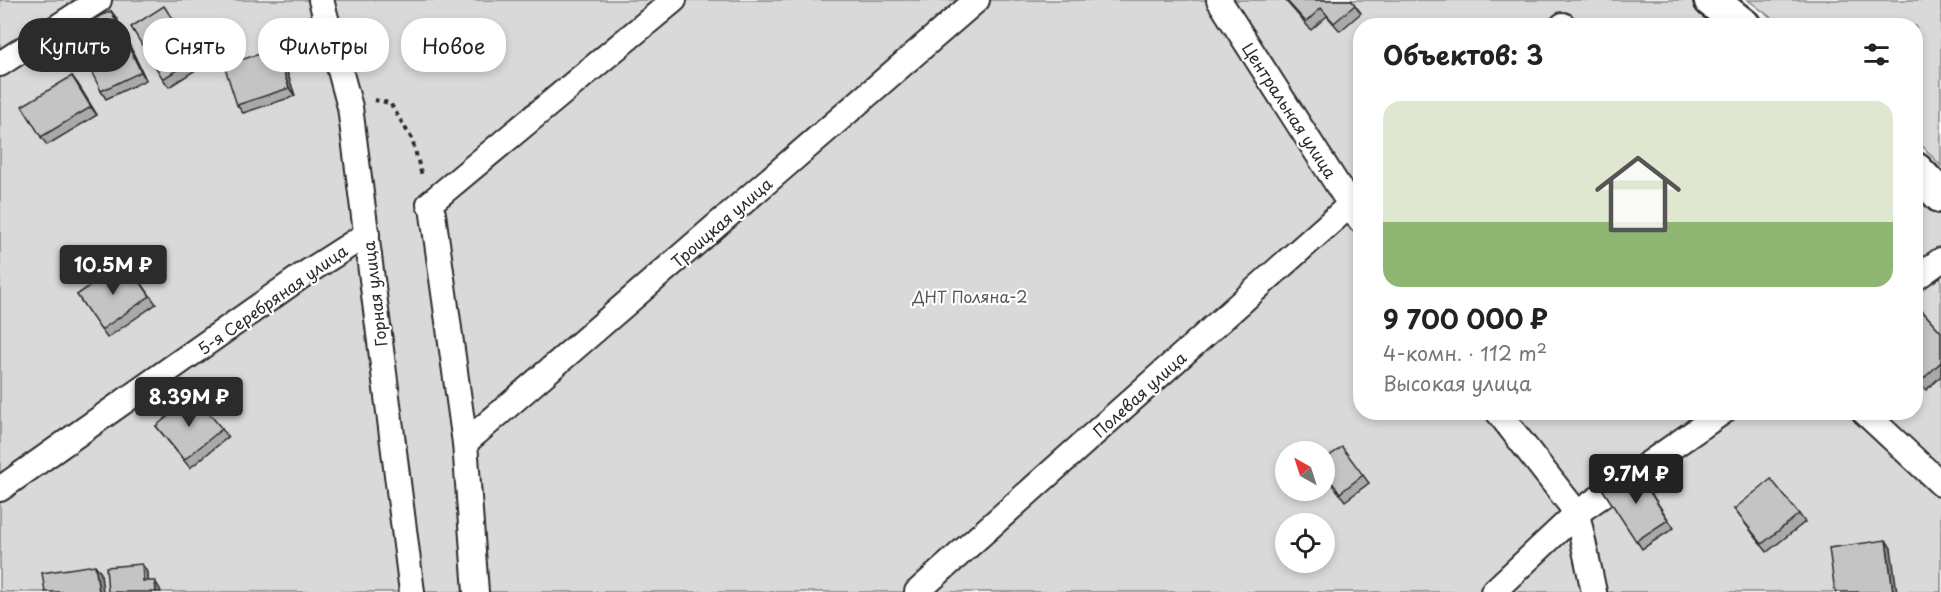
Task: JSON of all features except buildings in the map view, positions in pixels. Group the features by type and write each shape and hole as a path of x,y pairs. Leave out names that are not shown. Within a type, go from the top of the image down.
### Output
{"street":[{"path":"0,64 99,0"},
{"name":"Горная улица","path":"321,0 349,104 412,592"},
{"path":"476,592 465,443 431,209 675,0"},
{"name":"Троицкая улица","path":"465,443 977,0"},
{"name":"Центральная улица","path":"1219,0 1353,201"},
{"path":"1711,0 1734,18"},
{"path":"1923,177 1941,196"},
{"name":"Полевая улица","path":"917,592 1353,210"},
{"name":"5-я Серебряная улица","path":"0,489 303,275 367,234"},
{"path":"1923,273 1941,260"},
{"path":"1504,420 1577,513 1594,592"},
{"path":"1493,592 1577,513 1711,420"},
{"path":"1873,420 1941,484"}],"path":[{"path":"349,104 362,100 383,100 390,103 412,139 431,209"}],"green space":[{"name":"ДНТ Поляна-2","path":"0,0 1711,0 1735,18 1353,18 1353,420 1923,420 1923,177 1941,196 1941,592 0,592"},
{"path":"1748,0 1941,0 1941,166 1923,147 1923,18 1772,18"}]}
